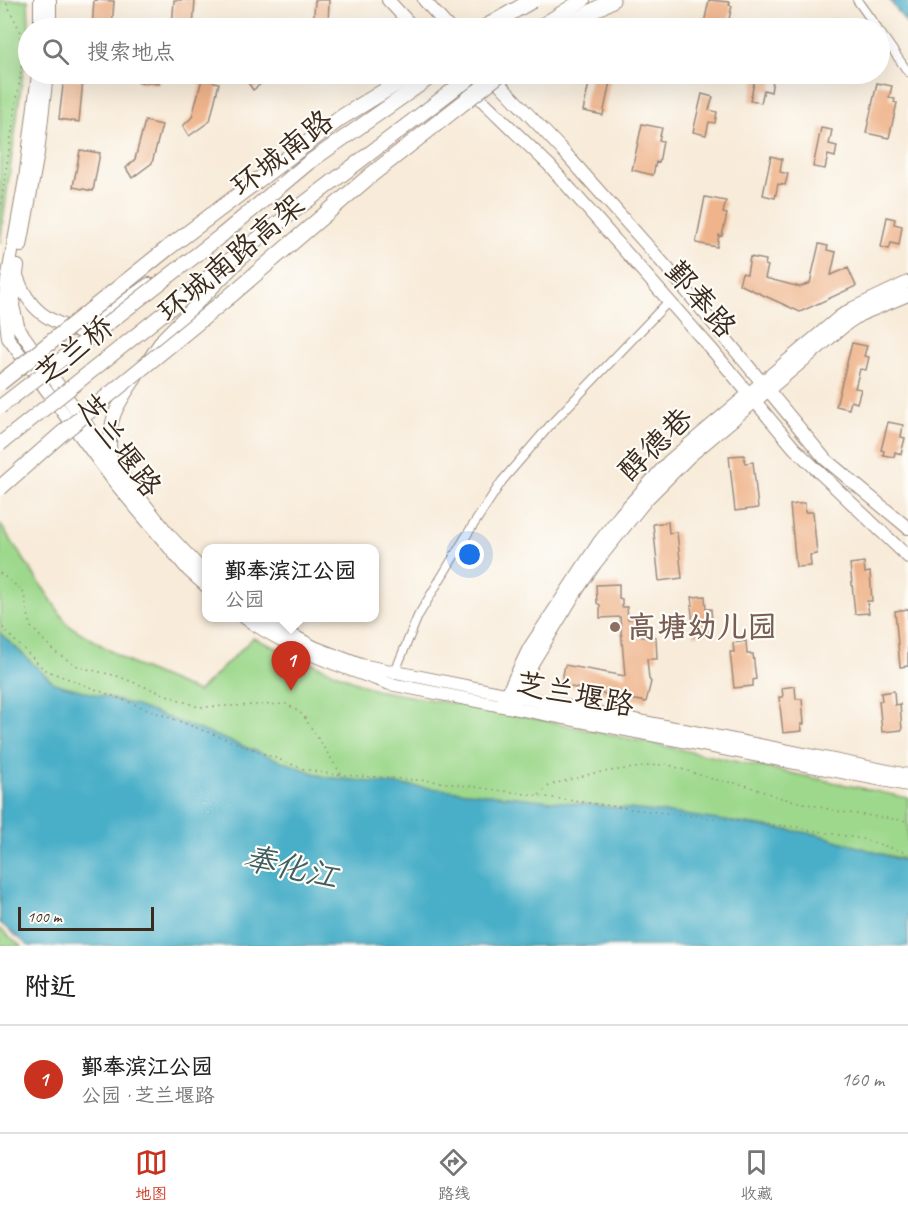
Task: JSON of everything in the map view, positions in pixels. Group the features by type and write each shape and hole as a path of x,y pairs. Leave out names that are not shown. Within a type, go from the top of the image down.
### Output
{"highway":[{"path":"502,18 533,0"},
{"path":"571,18 595,0"},
{"path":"581,18 612,0"},
{"name":"环城南路高架","path":"0,382 168,248 342,117 396,84"},
{"name":"环城南路高架","path":"0,488 60,435 230,296 371,175 487,84"}],"main road":[{"path":"509,18 533,0"},
{"path":"554,18 583,0"},
{"name":"环城南路","path":"222,235 308,163 421,84"},
{"name":"环城南路","path":"239,253 454,84"},
{"name":"芝兰桥","path":"0,407 222,235"},
{"name":"芝兰桥","path":"0,444 239,253"}],"street":[{"path":"40,0 40,18"},
{"path":"50,0 50,18"},
{"path":"388,0 405,18"},
{"path":"424,0 440,18"},
{"path":"857,0 870,18"},
{"path":"890,47 908,72"},
{"name":"芝兰堰路","path":"37,84 27,169 6,286 4,305 8,338 129,501 188,570 202,583"},
{"name":"芝兰堰路","path":"46,84 37,162 16,274 13,306 19,329 111,460 170,536 202,570"},
{"name":"鄞奉路","path":"472,84 549,165 794,448 908,557"},
{"name":"鄞奉路","path":"500,84 566,154 661,261 825,459 908,528"},
{"path":"111,460 109,435 118,403 137,375 163,338 273,227"},
{"path":"16,274 23,293 35,307 54,322 81,332 222,235"},
{"name":"醇德巷","path":"508,701 595,564 663,481 846,313 908,282"},
{"name":"醇德巷","path":"766,386 860,315 908,295"},
{"path":"392,678 418,616 502,481 552,423 669,302"},
{"name":"芝兰堰路","path":"252,622 293,647 325,662 392,678 908,785"},
{"name":"芝兰堰路","path":"268,622 331,654 392,678"},
{"name":"芝兰堰路","path":"508,701 908,775"}],"path":[{"path":"5,0 18,27"},
{"path":"0,210 19,84"},
{"path":"0,573 22,591 31,627 55,652 79,667 117,676 198,707 287,704 303,715 342,775"},
{"path":"0,622 5,631 45,670 304,769 342,775 432,781 639,810 795,827 862,839 908,853"},
{"path":"539,795 550,785 594,773 666,764 745,785 778,797 841,812 908,821"}],"green space":[{"path":"0,0 28,0 29,18 18,18 18,84 21,84 0,243"},
{"path":"0,524 68,625 132,664 198,692 253,638 375,690 508,713 908,798 908,860 775,830 372,786 266,767 75,697 26,664 0,635"},
{"path":"0,929 21,946 0,946"}],"water":[{"path":"890,0 908,0 908,25 891,2"},
{"name":"奉化江","path":"0,633 54,683 134,705 324,777 677,814 816,834 908,862 908,946 29,946 0,923"}],"building":[{"path":"94,0 114,1 113,18 93,18"},
{"path":"174,0 195,0 194,18 173,18"},
{"path":"315,0 329,0 328,18 314,18"},
{"path":"709,0 730,2 729,5 732,6 729,18 705,18"},
{"path":"63,84 83,84 79,122 59,119"},
{"path":"201,84 219,84 210,121 189,136 183,126 192,117"},
{"path":"249,84 261,84 253,90"},
{"path":"589,84 610,84 603,115 583,111"},
{"path":"754,84 772,84 771,92 764,90 761,103 750,101"},
{"path":"877,84 892,86 889,98 895,99 894,102 897,103 889,138 866,133"},
{"path":"702,94 713,97 709,110 717,112 715,123 709,122 706,135 693,132"},
{"path":"145,121 162,125 152,163 132,178 126,168 135,159"},
{"path":"642,124 662,128 659,140 663,141 659,163 656,162 653,175 632,170"},
{"path":"821,128 832,130 829,144 837,146 835,157 828,155 825,169 813,167"},
{"path":"80,150 100,153 93,191 73,187"},
{"path":"771,156 782,159 780,172 788,174 785,185 778,184 775,198 763,195"},
{"path":"705,197 726,201 723,213 727,214 717,247 696,243"},
{"path":"887,217 895,219 894,224 902,226 899,245 891,243 889,249 881,247"},
{"path":"819,244 828,246 827,250 836,252 831,275 848,268 856,286 800,312 739,284 742,273 747,274 750,257 766,260 765,265 768,266 765,278 800,287 810,283"},
{"path":"852,343 867,346 864,356 869,357 866,370 860,369 855,388 861,389 857,403 851,401 849,409 836,406"},
{"path":"888,422 903,425 901,437 905,438 901,454 895,452 894,457 883,455 884,451 881,450"},
{"path":"744,455 745,463 753,462 758,508 735,511 729,456"},
{"path":"805,503 805,512 813,512 817,554 810,555 811,566 796,567 790,505"},
{"path":"668,522 669,533 677,532 682,578 659,581 653,524"},
{"path":"864,562 865,573 870,572 872,601 867,601 869,613 855,614 850,564"},
{"path":"619,584 619,598 622,599 622,607 627,607 628,619 641,618 642,637 656,637 657,659 647,659 651,682 646,702 561,685 565,665 625,676 620,617 600,618 600,605 597,603 596,585"},
{"path":"705,596 706,609 711,609 713,633 694,635 692,597"},
{"path":"908,609 908,666 900,667 895,611"},
{"path":"746,641 747,654 753,654 756,679 753,680 753,686 734,688 730,652 734,652 733,643"},
{"path":"795,686 796,699 802,699 804,724 801,724 802,731 783,733 779,697 783,697 782,688"},
{"path":"894,691 895,705 900,704 902,730 882,732 879,701 882,701 881,693"}],"place":[{"name":"高塘幼儿园","path":"615,627"},
{"name":"鄞奉滨江公园","path":"291,691"}]}
